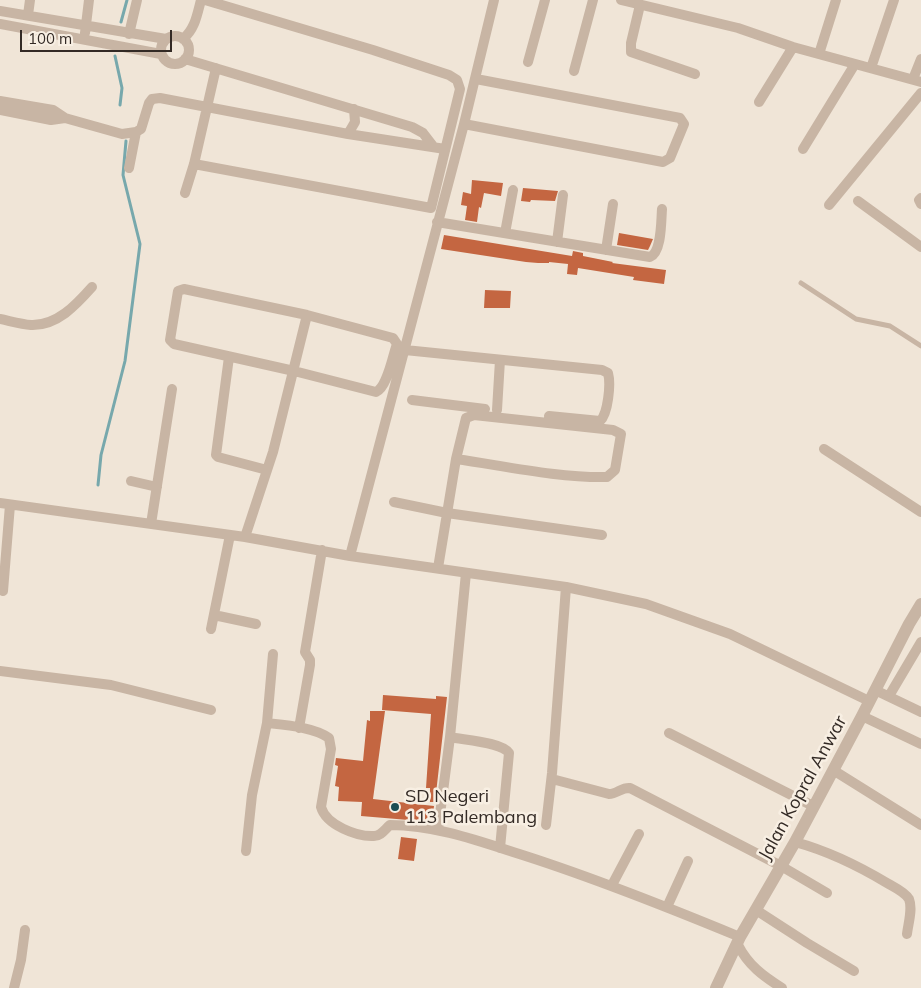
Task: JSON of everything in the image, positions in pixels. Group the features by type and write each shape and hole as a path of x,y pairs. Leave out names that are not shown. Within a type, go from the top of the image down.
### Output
{"street":[{"path":"28,15 30,0"},
{"path":"84,39 89,0"},
{"path":"129,34 137,0"},
{"path":"183,39 190,33 194,25 202,0"},
{"path":"194,164 431,208 460,89 457,80 449,75 373,50 205,0"},
{"path":"350,556 476,79 494,0"},
{"path":"528,62 545,0"},
{"path":"574,71 593,0"},
{"path":"621,0 738,28 793,47 917,80 921,59"},
{"path":"819,54 836,0"},
{"path":"871,68 894,0"},
{"path":"635,2 631,52 696,74"},
{"path":"0,11 166,40"},
{"path":"0,24 161,54"},
{"path":"185,60 189,50 186,42 174,36 166,40 161,47 161,54 165,60 172,64 185,60 216,68 412,126 423,133 433,146"},
{"path":"759,102 793,47"},
{"path":"803,149 855,64"},
{"path":"185,193 194,164 216,68"},
{"path":"464,124 663,162 670,158 684,124 680,118 476,79"},
{"path":"829,205 921,93"},
{"path":"0,100 53,110 65,118 122,134 136,132 141,129 149,102 156,98 348,134 445,149"},
{"path":"348,134 355,122 354,109"},
{"path":"0,110 51,120 65,118"},
{"path":"129,168 136,132"},
{"path":"505,233 513,190"},
{"path":"557,242 563,195"},
{"path":"921,198 921,204"},
{"path":"858,201 921,248"},
{"path":"606,250 614,204"},
{"path":"437,222 650,257 658,249 662,209"},
{"path":"0,319 30,325 43,324 71,310 92,288"},
{"path":"184,289 307,314 393,338 396,347 384,384 380,390 376,392 171,342 180,290 184,289"},
{"path":"244,536 267,470 294,371 307,314"},
{"path":"405,350 606,371 609,376 604,416 600,421 412,400"},
{"path":"229,357 216,455 267,470"},
{"path":"497,410 500,360"},
{"path":"151,524 172,389"},
{"path":"438,568 456,459 466,418 474,415 613,430 620,434 615,470 607,477 529,470 456,459"},
{"path":"824,449 921,512"},
{"path":"131,481 157,487"},
{"path":"394,502 447,513 602,536"},
{"path":"3,591 5,504 244,536 350,556 566,588 646,604 730,634 872,696 889,696 921,712"},
{"path":"211,629 230,535"},
{"path":"299,728 310,665 310,660 305,652 322,550"},
{"path":"438,830 450,737 466,573"},
{"path":"546,825 552,779 566,588"},
{"name":"Jalan Kopral Anwar","path":"716,988 739,941 795,842 921,604"},
{"path":"214,615 256,624"},
{"path":"889,696 921,642"},
{"path":"246,851 252,795 267,723 273,654"},
{"path":"0,672 111,685 211,710"},
{"path":"862,716 921,744"},
{"path":"267,723 299,728 329,738 331,748 321,807 324,814 337,826 348,831 374,836 380,835 392,825 438,830 500,848 612,885 667,907 739,941 744,958 760,974 782,988"},
{"path":"668,733 814,806"},
{"path":"450,737 500,746 509,753 500,848"},
{"path":"833,770 921,825"},
{"path":"552,779 609,794 624,788 630,788 781,866 827,893"},
{"path":"612,885 639,834"},
{"path":"795,842 823,850 859,866 900,890 908,898 911,907 907,934"},
{"path":"667,907 688,861"},
{"path":"756,910 854,971"},
{"path":"14,988 21,960 25,930"}],"lane":[{"path":"801,283 856,319 890,326 921,346"}],"building":[{"path":"472,180 503,183 501,196 484,193 481,208 479,207 477,222 465,220 467,206 461,205 463,192 471,194"},
{"path":"523,188 558,191 555,201 531,200 530,202 521,201"},
{"path":"619,233 653,239 648,250 617,245"},
{"path":"444,235 572,256 573,251 583,253 583,256 612,263 666,270 664,284 633,280 634,277 578,268 577,275 567,274 568,264 526,262 441,249"},
{"path":"485,290 511,291 510,308 484,308"},
{"path":"383,695 436,699 436,696 447,697 435,802 430,802 430,788 426,788 431,714 382,710"},
{"path":"370,711 385,711 373,799 434,806 432,822 361,816 362,802 338,801 339,787 335,786 338,766 335,765 336,758 363,761 367,720 370,721"},
{"path":"401,837 417,839 414,861 398,859"}],"waterway":[{"path":"121,22 127,0"},
{"path":"115,56 122,88 120,105"},
{"path":"98,485 101,455 125,361 140,244 123,175 126,141"}],"place":[{"name":"SD Negeri 113 Palembang","path":"395,807"}]}
